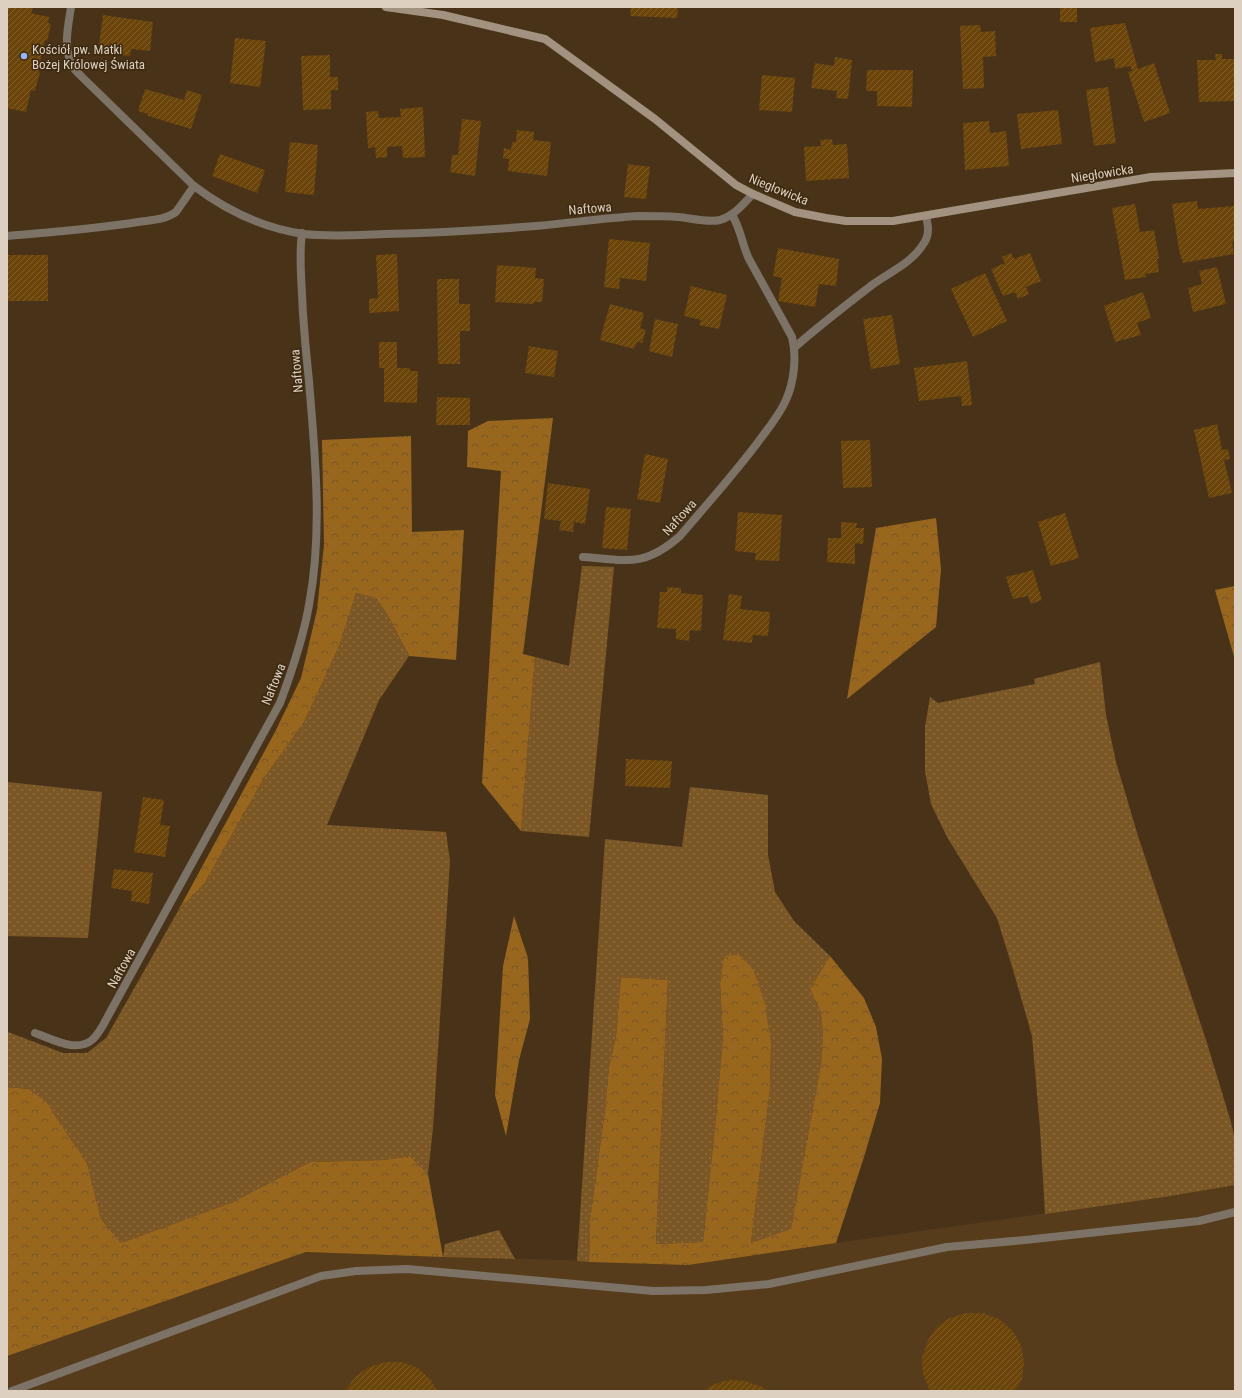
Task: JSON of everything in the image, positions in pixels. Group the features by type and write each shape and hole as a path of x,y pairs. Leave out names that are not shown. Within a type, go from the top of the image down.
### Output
{"street":[{"name":"Niegłowicka","path":"386,7 443,15 545,39 655,119 736,185 795,212 846,222 893,221 1151,177 1235,173"}],"lane":[{"name":"Naftowa","path":"71,7 67,52 73,67 194,186 209,198 246,217 270,226 302,233 333,235 421,233 529,226 640,216 677,217 710,221 719,220 732,215 737,223 749,259 788,329 795,347 792,384 787,399 780,412 750,452 680,536 660,552 649,557 625,561 583,557"},
{"path":"7,236 120,225 162,219 172,216 176,212 194,186"},
{"path":"732,215 753,194"},
{"path":"795,347 876,282 905,264 925,242 928,233 926,216"},
{"name":"Naftowa","path":"35,1033 64,1044 73,1045 92,1040 98,1032 271,721 280,703 298,655 306,622 312,586 316,531 315,459 303,322 300,261 302,233"},
{"path":"12,1391 321,1276 356,1271 407,1270 653,1291 706,1290 769,1284 947,1247 1025,1240 1199,1220 1235,1212"}],"shaded area":[{"path":"582,566 614,567 589,837 521,831 535,657 569,666"},
{"path":"356,593 376,598 390,619 409,656 379,700 327,825 446,832 450,861 433,1128 428,1174 410,1156 384,1160 310,1162 233,1202 121,1243 101,1219 87,1163 57,1121 47,1102 29,1089 7,1087 8,1032 63,1053 87,1053 106,1038 178,911 204,884 264,778 304,722 340,644"},
{"path":"1100,662 1106,715 1116,762 1138,836 1207,1043 1230,1119 1235,1139 1235,1185 1045,1214 1040,1128 1032,1036 997,918 947,837 931,804 925,771 925,727 930,697 938,703 1035,684 1034,679"},
{"path":"7,782 102,792 88,938 7,936"},
{"path":"690,787 768,795 768,855 775,892 794,921 830,956 810,989 821,1013 823,1036 821,1064 791,1230 751,1243 770,1089 771,1045 724,956 720,983 723,1037 703,1242 656,1244 668,980 621,977 616,1037 609,1067 605,1110 590,1220 589,1262 577,1261 605,839 682,847"},
{"path":"1235,1184 1235,1391 7,1391 7,1355 104,1320 306,1252 687,1264 1097,1206"},
{"path":"499,1230 515,1259 443,1257 445,1244"}],"green space":[{"path":"553,418 523,654 535,657 521,831 482,783 501,471 467,467 468,431 488,421"},
{"path":"411,436 412,532 464,530 456,660 409,656 390,619 376,598 356,593 340,644 304,722 264,778 204,884 178,911 275,732 301,678 317,610 324,545 322,440"},
{"path":"936,518 941,569 936,627 847,699 876,528"},
{"path":"1235,586 1235,660 1215,590"},
{"path":"514,916 528,958 530,1019 519,1060 506,1136 495,1095 503,966"},
{"path":"739,955 753,969 765,1004 771,1045 770,1089 751,1243 791,1229 821,1064 823,1036 821,1013 810,989 830,956 864,998 876,1027 882,1059 880,1103 836,1243 688,1265 589,1262 590,1220 605,1110 609,1067 616,1037 621,977 668,980 656,1244 703,1242 723,1037 720,983 724,956"},
{"path":"7,1087 29,1089 47,1102 58,1121 87,1163 101,1219 121,1243 233,1202 310,1162 384,1160 410,1156 428,1174 443,1257 306,1252 7,1356"}],"building":[{"name":"Kościół pw. Matki Bożej Królowej Świata","path":"7,7 33,7 31,13 49,17 48,23 51,24 47,41 45,40 38,71 40,72 35,91 31,90 26,112 7,108"},
{"path":"631,7 678,7 677,18 630,16"},
{"path":"1060,7 1077,7 1077,22 1060,22"},
{"path":"103,15 153,22 150,51 131,49 130,56 98,52"},
{"path":"1125,23 1138,69 1154,63 1170,113 1144,122 1128,72 1132,71 1130,66 1115,69 1114,58 1095,62 1090,28"},
{"path":"980,25 981,32 995,31 996,56 983,57 984,88 963,89 960,26"},
{"path":"235,38 266,41 260,87 230,83"},
{"path":"1215,54 1222,54 1222,59 1235,59 1235,101 1199,102 1197,60 1216,60"},
{"path":"330,55 330,77 338,77 338,90 331,90 331,109 303,110 301,56"},
{"path":"835,57 852,60 848,99 836,98 837,91 811,88 815,63 834,66"},
{"path":"867,70 913,70 912,107 877,106 877,91 866,91"},
{"path":"762,75 795,78 792,112 759,110"},
{"path":"1108,87 1116,143 1094,146 1086,90"},
{"path":"145,89 184,100 187,90 202,95 191,129 148,116 148,114 138,111"},
{"path":"423,107 425,157 403,158 402,146 387,147 387,157 376,158 375,147 368,148 366,112 378,111 379,118 401,117 400,109"},
{"path":"1058,110 1062,144 1021,149 1017,114"},
{"path":"462,119 481,121 475,176 450,172 452,155 458,155"},
{"path":"989,121 990,133 1006,131 1009,166 965,170 963,123"},
{"path":"517,130 534,132 533,140 551,142 547,176 508,171 509,159 503,158 504,148 511,150 512,142 516,142"},
{"path":"832,139 833,145 847,144 849,178 806,181 804,147 821,146 820,140"},
{"path":"290,142 318,145 314,195 285,192"},
{"path":"220,154 265,170 257,193 212,176"},
{"path":"628,164 650,167 646,199 624,197"},
{"path":"1197,201 1198,209 1235,206 1235,241 1232,242 1234,254 1183,263 1179,250 1172,204"},
{"path":"1135,204 1140,232 1154,230 1159,258 1157,259 1159,272 1145,274 1146,277 1125,280 1112,208"},
{"path":"609,239 650,243 646,281 620,278 619,289 604,287"},
{"path":"778,248 839,259 836,286 819,284 815,307 778,301 782,278 773,276"},
{"path":"1011,253 1014,259 1030,253 1041,281 1026,287 1029,294 1018,299 1015,292 1003,296 991,269 1005,263 1002,257"},
{"path":"397,254 399,311 369,313 369,299 378,298 376,255"},
{"path":"7,255 48,255 48,301 7,301"},
{"path":"497,265 536,268 535,278 544,279 542,302 534,302 534,304 495,302"},
{"path":"1217,267 1226,304 1193,312 1188,288 1202,284 1199,271"},
{"path":"985,273 1007,321 973,337 951,289"},
{"path":"437,279 459,279 459,304 470,304 470,331 460,331 460,364 438,364"},
{"path":"691,286 727,295 719,329 699,325 701,320 684,316"},
{"path":"1143,292 1151,318 1137,323 1141,335 1115,342 1104,306"},
{"path":"610,304 644,313 640,328 646,330 642,343 637,342 634,349 600,340"},
{"path":"892,315 900,364 871,369 863,319"},
{"path":"655,319 678,324 672,357 649,351"},
{"path":"379,342 397,342 397,368 410,368 410,371 418,371 417,403 384,402 384,368 379,368"},
{"path":"529,346 558,351 554,377 525,373"},
{"path":"967,361 972,405 962,406 961,396 919,401 914,368"},
{"path":"437,397 470,398 470,425 436,425"},
{"path":"1217,424 1222,450 1228,449 1230,459 1224,460 1232,493 1209,498 1194,430"},
{"path":"870,440 872,487 843,488 841,441"},
{"path":"645,454 668,459 660,503 637,499"},
{"path":"548,483 590,489 585,524 574,522 573,532 559,530 561,521 544,519"},
{"path":"606,507 631,509 627,550 602,548"},
{"path":"738,512 782,515 779,561 755,560 756,553 735,551"},
{"path":"1065,513 1079,558 1051,566 1038,522"},
{"path":"841,522 857,523 856,528 864,528 863,544 855,543 855,564 827,562 828,538 841,538"},
{"path":"1033,570 1042,600 1031,604 1028,596 1013,599 1006,577"},
{"path":"667,587 681,588 681,593 703,595 701,631 690,630 689,641 676,639 676,629 657,628 660,592 667,592"},
{"path":"729,594 742,596 740,609 770,612 768,636 753,635 752,643 723,640"},
{"path":"626,759 672,761 670,788 625,786"},
{"path":"143,797 164,800 160,825 170,826 165,857 134,852"},
{"path":"114,869 153,873 149,904 131,901 132,891 111,888"},
{"path":"966,1313 983,1313 999,1319 1012,1330 1021,1345 1024,1362 1022,1379 1015,1391 931,1391 929,1389 923,1374 922,1358 927,1342 936,1328 950,1318"},
{"path":"385,1362 402,1362 418,1368 431,1380 437,1391 345,1391 355,1377 369,1367"},
{"path":"728,1380 745,1381 762,1387 766,1391 704,1391 712,1385"}],"place":[{"name":"Kościół pw. Matki Bożej Królowej Świata","path":"24,56"}]}
